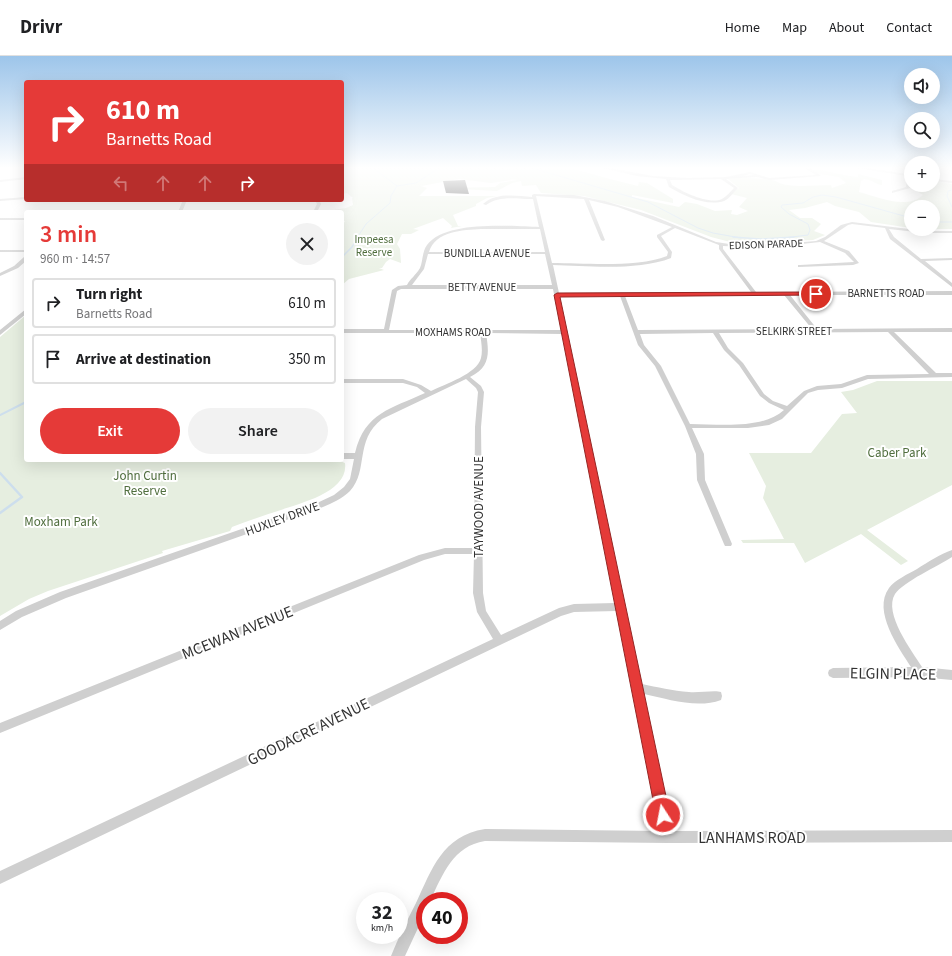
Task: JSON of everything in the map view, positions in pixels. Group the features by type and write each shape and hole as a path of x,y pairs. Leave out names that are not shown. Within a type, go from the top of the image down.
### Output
{"street":[{"path":"538,210 557,295 668,837"},
{"path":"591,210 603,240"},
{"name":"EDISON PARADE","path":"631,210 721,245 760,246 821,241 845,224 857,223 922,232 952,232"},
{"path":"0,219 24,219"},
{"path":"550,264 649,264 661,261 669,257 670,252 660,240 659,235 674,227"},
{"path":"886,227 891,236 952,285"},
{"path":"386,332 394,290 400,287 409,287 422,268 429,245 434,240 447,232 456,229 542,228"},
{"path":"800,266 859,264 857,260 847,252 821,241"},
{"path":"721,245 721,249 755,294"},
{"path":"0,251 24,251"},
{"name":"BUNDILLA AVENUE","path":"426,253 547,253"},
{"path":"921,260 952,259"},
{"path":"0,275 16,267 24,260"},
{"name":"BETTY AVENUE","path":"409,287 555,287"},
{"name":"BARNETTS ROAD","path":"557,295 952,293"},
{"path":"786,294 816,331"},
{"path":"622,295 644,350 658,366 688,426 701,457 701,480 728,544"},
{"path":"0,333 24,313"},
{"path":"890,330 934,375"},
{"name":"SELKIRK STREET","path":"636,332 952,330"},
{"name":"MOXHAMS ROAD","path":"344,331 564,332"},
{"name":"HUXLEY DRIVE","path":"0,626 41,603 330,500 344,491 351,484 354,477 363,436 368,426 374,421 476,372 484,363 485,353 483,332"},
{"path":"715,332 727,351 742,366 762,395 771,402 788,409"},
{"path":"688,426 759,425 777,419 803,394 813,389 842,386 863,378 875,376 952,375"},
{"name":"TAYWOOD AVENUE","path":"466,376 481,392 478,427 479,603 482,612 499,640"},
{"path":"344,381 403,381 419,386 430,394"},
{"path":"344,456 359,456"},
{"name":"MCEWAN AVENUE","path":"0,728 422,557 445,551 478,551"},
{"path":"919,672 891,622 887,605 888,597 900,584 952,553"},
{"name":"GOODACRE AVENUE","path":"0,878 566,609 621,607"},
{"name":"ELGIN PLACE","path":"833,673 919,672 952,675"},
{"path":"638,688 694,697 717,696"},
{"name":"LANHAMS ROAD","path":"398,956 440,866 449,853 458,844 472,836 952,836"}],"green space":[{"name":"Impeesa Reserve","path":"344,210 466,210 453,215 458,226 462,226 451,228 452,226 443,218 413,229 419,230 411,234 402,234 397,244 400,249 401,263 390,259 382,268 379,268 384,270 349,279 344,283"},
{"path":"641,210 732,210 731,214 737,215 748,211 746,210 789,210 800,218 812,218 821,224 814,231 825,235 813,240 734,243 711,237"},
{"path":"851,210 904,210 904,227 871,222 859,212"},
{"path":"940,210 952,210 952,229 940,229"},
{"name":"Moxham Park","path":"24,317 24,462 342,462 345,463 344,473 340,482 332,489 311,500 232,527 230,531 162,551 163,553 48,591 29,599 0,616 0,337"},
{"name":"Caber Park","path":"877,381 952,381 952,485 867,530 908,561 901,565 861,534 805,563 794,543 743,543 741,540 784,539 763,498 766,486 749,453 811,453 842,414 857,413 841,392 853,390"}],"waterway":[{"path":"357,238 366,224 382,210"},
{"path":"663,210 698,228 713,233 737,237"},
{"path":"784,210 808,224 810,230 808,235 790,237"},
{"path":"882,210 904,216"},
{"path":"940,222 952,222"},
{"path":"344,255 352,247 358,237"},
{"path":"733,237 737,237"},
{"path":"737,237 760,239 790,237"},
{"path":"784,238 790,237"},
{"path":"0,415 24,403"},
{"path":"0,473 22,497 0,513"}],"route":[{"path":"663,815 557,295 816,294"}],"park label":[{"name":"John Curtin Reserve","path":"145,482"}]}
